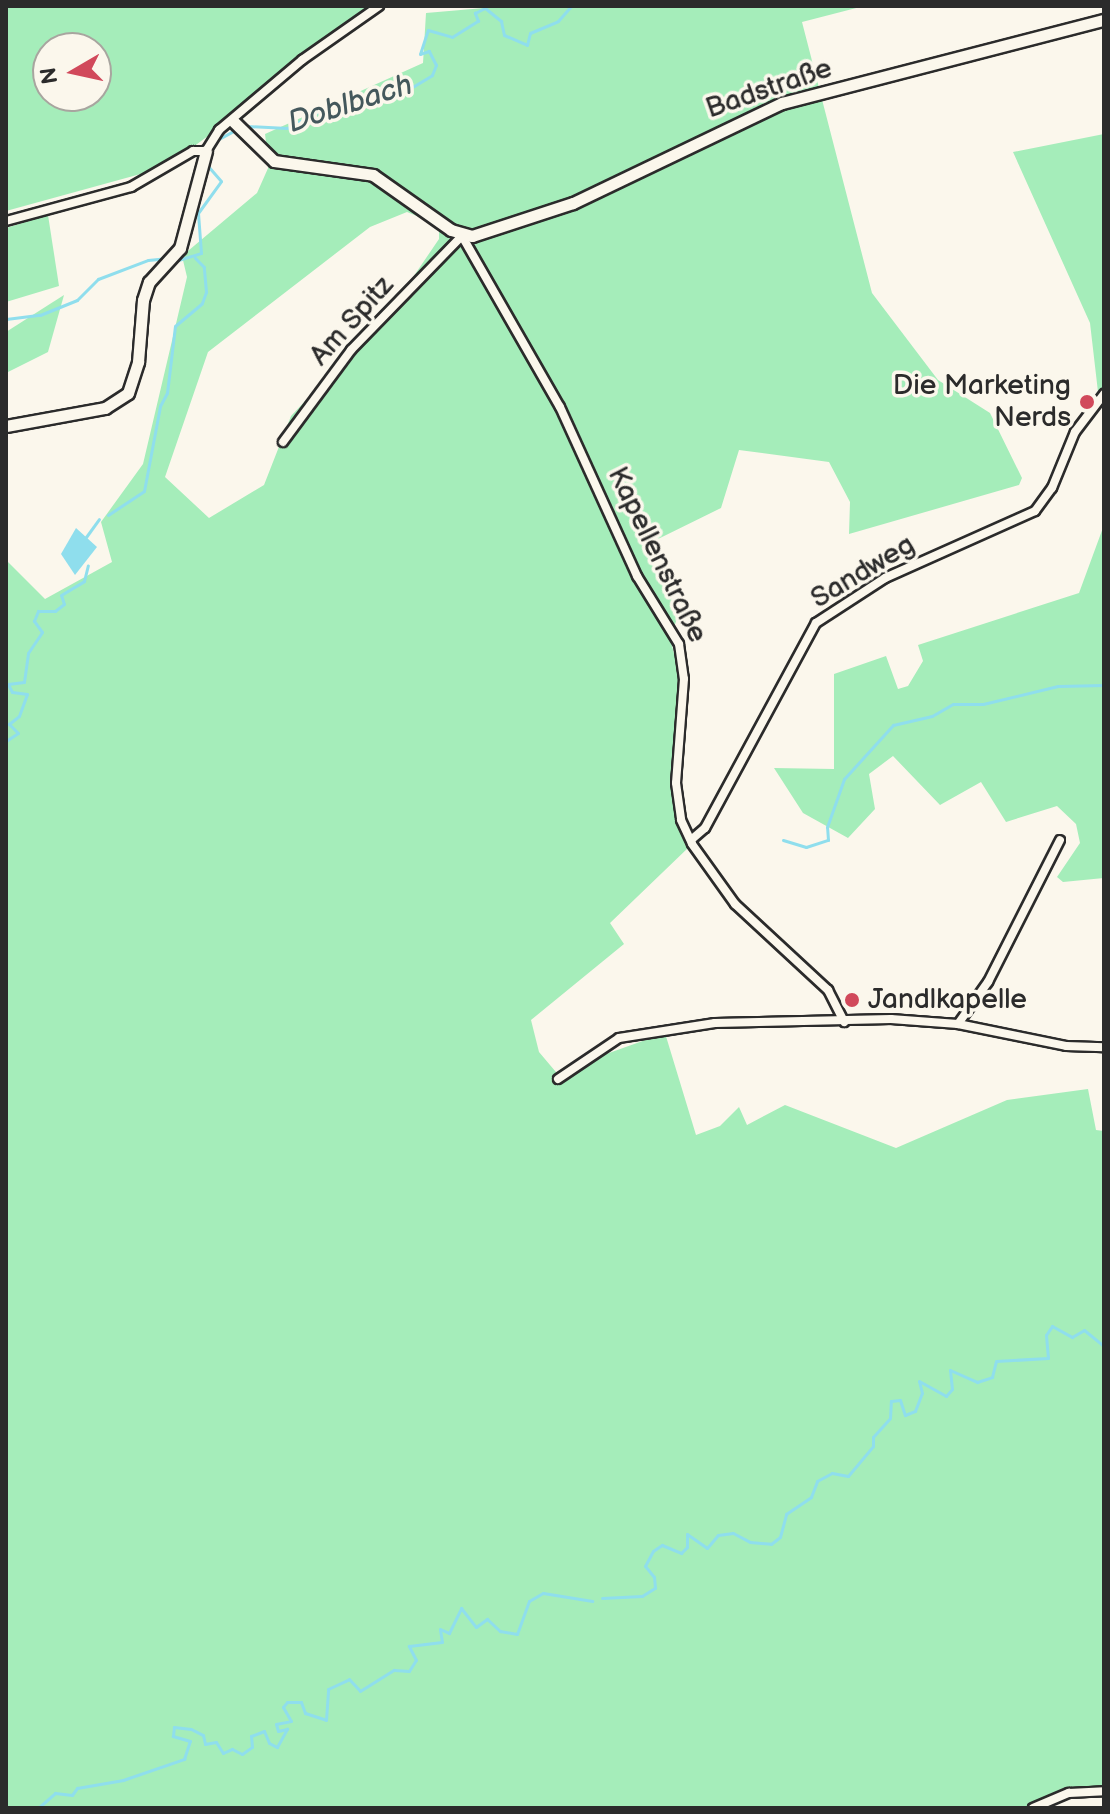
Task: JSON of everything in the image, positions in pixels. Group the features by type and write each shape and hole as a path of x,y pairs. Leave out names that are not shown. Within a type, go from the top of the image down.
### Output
{"street":[{"path":"6,426 105,408 123,399 138,362 143,300 149,282 171,259 211,138 234,122 328,38 379,6"},
{"name":"Badstraße","path":"462,236 573,203 782,103 1104,20"},
{"name":"Kapellenstraße","path":"234,122 274,161 373,175 462,236 560,407 637,576 679,644 684,679 676,783 691,840 726,893 828,990 844,1022"},
{"path":"6,221 68,200 119,191 193,151 206,151"},
{"name":"Am Spitz","path":"283,442 351,350 462,236"},
{"name":"Sandweg","path":"691,840 705,828 816,623 885,578 1035,511 1052,488 1075,432 1104,394"},
{"path":"958,1024 996,968 1060,840"},
{"path":"558,1079 602,1046 642,1031 715,1023 958,1024 1066,1046 1104,1047"},
{"path":"1033,1808 1069,1793 1104,1791"}],"green space":[{"path":"6,6 384,6 166,167 6,211"},
{"path":"507,6 864,6 802,22 872,293 938,380 990,413 1022,478 1019,485 849,534 850,502 829,462 739,450 721,508 658,539 655,550 678,616 670,638 680,677 671,786 689,847 610,923 624,944 531,1020 539,1052 561,1078 595,1058 665,1033 696,1135 720,1126 739,1107 747,1125 785,1105 896,1148 1007,1100 1088,1089 1096,1130 1104,1131 1104,1791 1078,1791 1033,1808 6,1808 6,560 45,599 112,562 101,522 143,464 187,277 182,256 257,193 269,166 265,134 423,63 426,13","holes":["407,212 439,225 439,239 390,311 291,416 264,485 209,518 165,477 208,352 370,227"]},
{"path":"1104,134 1104,400 1098,392 1090,323 1013,152"},
{"path":"48,215 59,286 6,302 6,228"},
{"path":"64,295 48,352 6,373 6,332"},
{"path":"1104,525 1104,878 1063,882 1057,877 1080,843 1076,824 1057,806 1006,822 981,782 940,805 893,756 869,774 875,809 848,838 803,813 774,768 834,769 834,674 886,656 898,689 908,686 923,661 918,645 1079,593"}],"water":[{"path":"76,528 97,547 75,575 61,554"}],"waterway":[{"name":"Doblbach","path":"247,126 287,128 335,103 414,86 432,75 436,65 429,51 420,54 428,30 452,37 478,21 475,13 485,8 501,21 504,35 527,45 530,33 558,21 571,6"},
{"name":"Doblbach","path":"662,6 674,6"},
{"name":"Doblbach","path":"217,140 235,130"},
{"name":"Doblbach","path":"175,261 201,253 198,213 221,181 207,165"},
{"name":"Doblbach","path":"6,319 40,315 77,300 98,279 148,260 168,258"},
{"path":"108,515 144,491 160,406 167,393 175,326 202,303 206,292 204,267 195,258"},
{"path":"86,537 99,519"},
{"path":"6,741 18,733 9,724 19,716 27,694 12,692 8,684 24,682 28,653 42,632 34,621 38,611 55,611 64,604 61,595 84,581 88,565"},
{"path":"783,840 806,847 828,840 827,827 844,779 893,725 932,716 953,704 983,704 1058,686 1104,685"},
{"path":"602,1598 642,1596 655,1588 654,1577 645,1566 653,1551 662,1545 681,1553 687,1547 687,1534 707,1548 718,1535 733,1533 750,1542 771,1544 780,1537 786,1514 811,1497 817,1481 832,1473 848,1476 873,1446 873,1437 890,1418 891,1401 900,1400 905,1415 915,1411 922,1393 919,1381 946,1396 952,1389 950,1370 977,1382 992,1377 996,1361 1048,1358 1046,1335 1052,1326 1072,1337 1084,1330 1104,1346"},
{"path":"38,1808 55,1793 72,1795 77,1788 123,1780 184,1759 190,1741 173,1736 174,1727 191,1729 203,1735 205,1744 216,1742 223,1753 232,1749 242,1754 252,1747 251,1736 264,1731 269,1743 277,1747 287,1729 278,1731 276,1724 291,1721 283,1707 287,1702 301,1702 305,1713 326,1720 328,1689 349,1679 360,1691 394,1670 409,1671 416,1660 409,1646 442,1642 440,1629 449,1633 461,1608 476,1627 487,1619 500,1631 517,1634 529,1601 543,1593 592,1601"}],"place":[{"name":"Die Marketing Nerds","path":"1087,402"},
{"name":"Jandlkapelle","path":"852,1000"}]}
